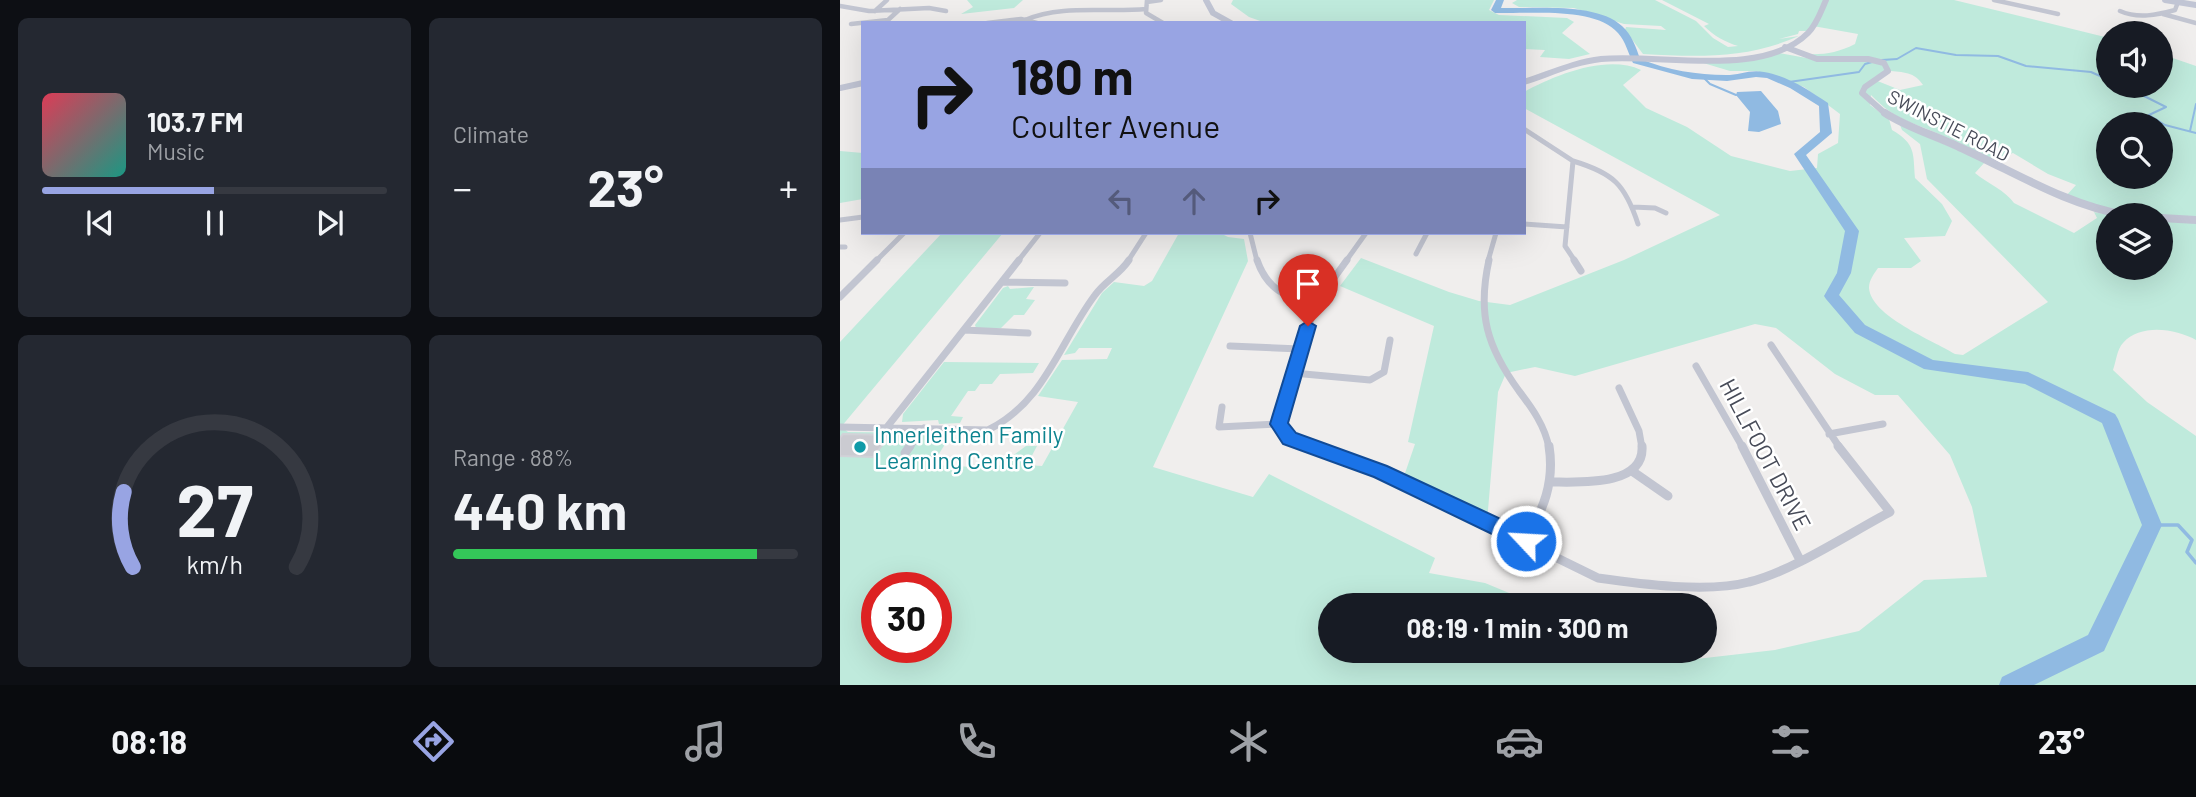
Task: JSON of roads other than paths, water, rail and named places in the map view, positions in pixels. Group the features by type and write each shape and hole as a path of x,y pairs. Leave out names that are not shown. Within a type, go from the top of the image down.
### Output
{"street":[{"path":"878,1 887,0"},
{"path":"875,11 887,0"},
{"path":"919,8 927,0"},
{"path":"1160,21 1146,13 1146,9 1147,1 1161,0"},
{"path":"1206,0 1213,13 1227,21"},
{"path":"1526,81 1569,65 1615,59 1754,56 1785,47 1810,31 1826,0"},
{"path":"1994,0 2050,8"},
{"path":"2165,0 2196,5"},
{"path":"2120,11 2128,16 2162,13 2175,9 2178,2"},
{"path":"2031,4 2065,14"},
{"path":"840,6 875,11 919,8 946,11"},
{"path":"840,15 853,8"},
{"path":"879,21 888,20 900,9"},
{"path":"1025,19 1041,12 1059,9 1109,13 1146,9"},
{"path":"2162,13 2196,23"},
{"path":"993,21 1031,21"},
{"path":"851,24 861,23"},
{"name":"SWINSTIE ROAD","path":"1785,47 1815,59 1847,60 1867,57 1879,60 1887,66 1888,71 1865,87 1862,93 1898,121 1966,150 2053,195 2096,211"},
{"path":"840,88 861,83"},
{"path":"1526,130 1573,161 1603,169 1622,183 1633,207 1637,225"},
{"path":"1573,161 1565,246 1581,271"},
{"path":"1633,207 1654,208 1666,213"},
{"path":"840,220 861,218"},
{"path":"2173,219 2196,220"},
{"path":"1526,224 1567,227"},
{"path":"840,297 903,235"},
{"path":"887,427 1038,235"},
{"path":"840,427 988,430 1010,419 1030,399 1096,293 1124,268 1145,235"},
{"path":"1250,235 1258,269 1273,290 1291,300 1316,303"},
{"path":"1365,235 1316,303 1279,424 1289,439 1380,471 1598,578 1637,584 1704,586 1748,583 1890,512 1829,435 1771,345"},
{"path":"1416,254 1426,235"},
{"path":"1496,235 1483,300 1486,327 1494,351 1540,418 1548,436 1551,482 1546,502 1526,541"},
{"path":"1002,282 1065,284"},
{"path":"964,331 1028,332"},
{"path":"1293,373 1370,380 1384,372 1390,340"},
{"path":"1230,346 1300,349"},
{"name":"HILLFOOT DRIVE","path":"1696,366 1752,463 1800,559"},
{"path":"1551,482 1601,482 1632,471 1641,457 1642,439 1619,388"},
{"path":"1222,407 1219,427 1279,424"},
{"path":"1829,435 1883,424"},
{"path":"905,453 924,428"},
{"path":"1632,471 1668,496"}],"water":[{"path":"1761,91 1778,111 1781,124 1759,132 1748,131 1750,112 1736,95 1737,92"}],"waterway":[{"path":"1500,0 1495,10 1573,12 1602,18 1622,32 1636,61 1647,65 1669,72 1704,77 1731,78 1756,74 1769,76 1794,86 1824,105 1826,133 1800,154 1852,231 1844,273 1831,296 1860,329 1930,365 2028,378 2109,419 2152,525 2096,643 2010,685"},
{"path":"1882,60 1897,59 1916,48 1956,55 1998,56 2026,66 2096,74"},
{"path":"1789,82 1859,72 1865,64 1872,62"},
{"path":"1703,77 1710,84 1736,95"},
{"path":"2148,98 2166,107 2149,115 2165,125 2196,133"},
{"path":"2190,131 2196,104"},
{"path":"2152,525 2178,525 2192,540 2187,552 2196,563"}],"place":[{"name":"Innerleithen Family Learning Centre","path":"860,447"}]}
